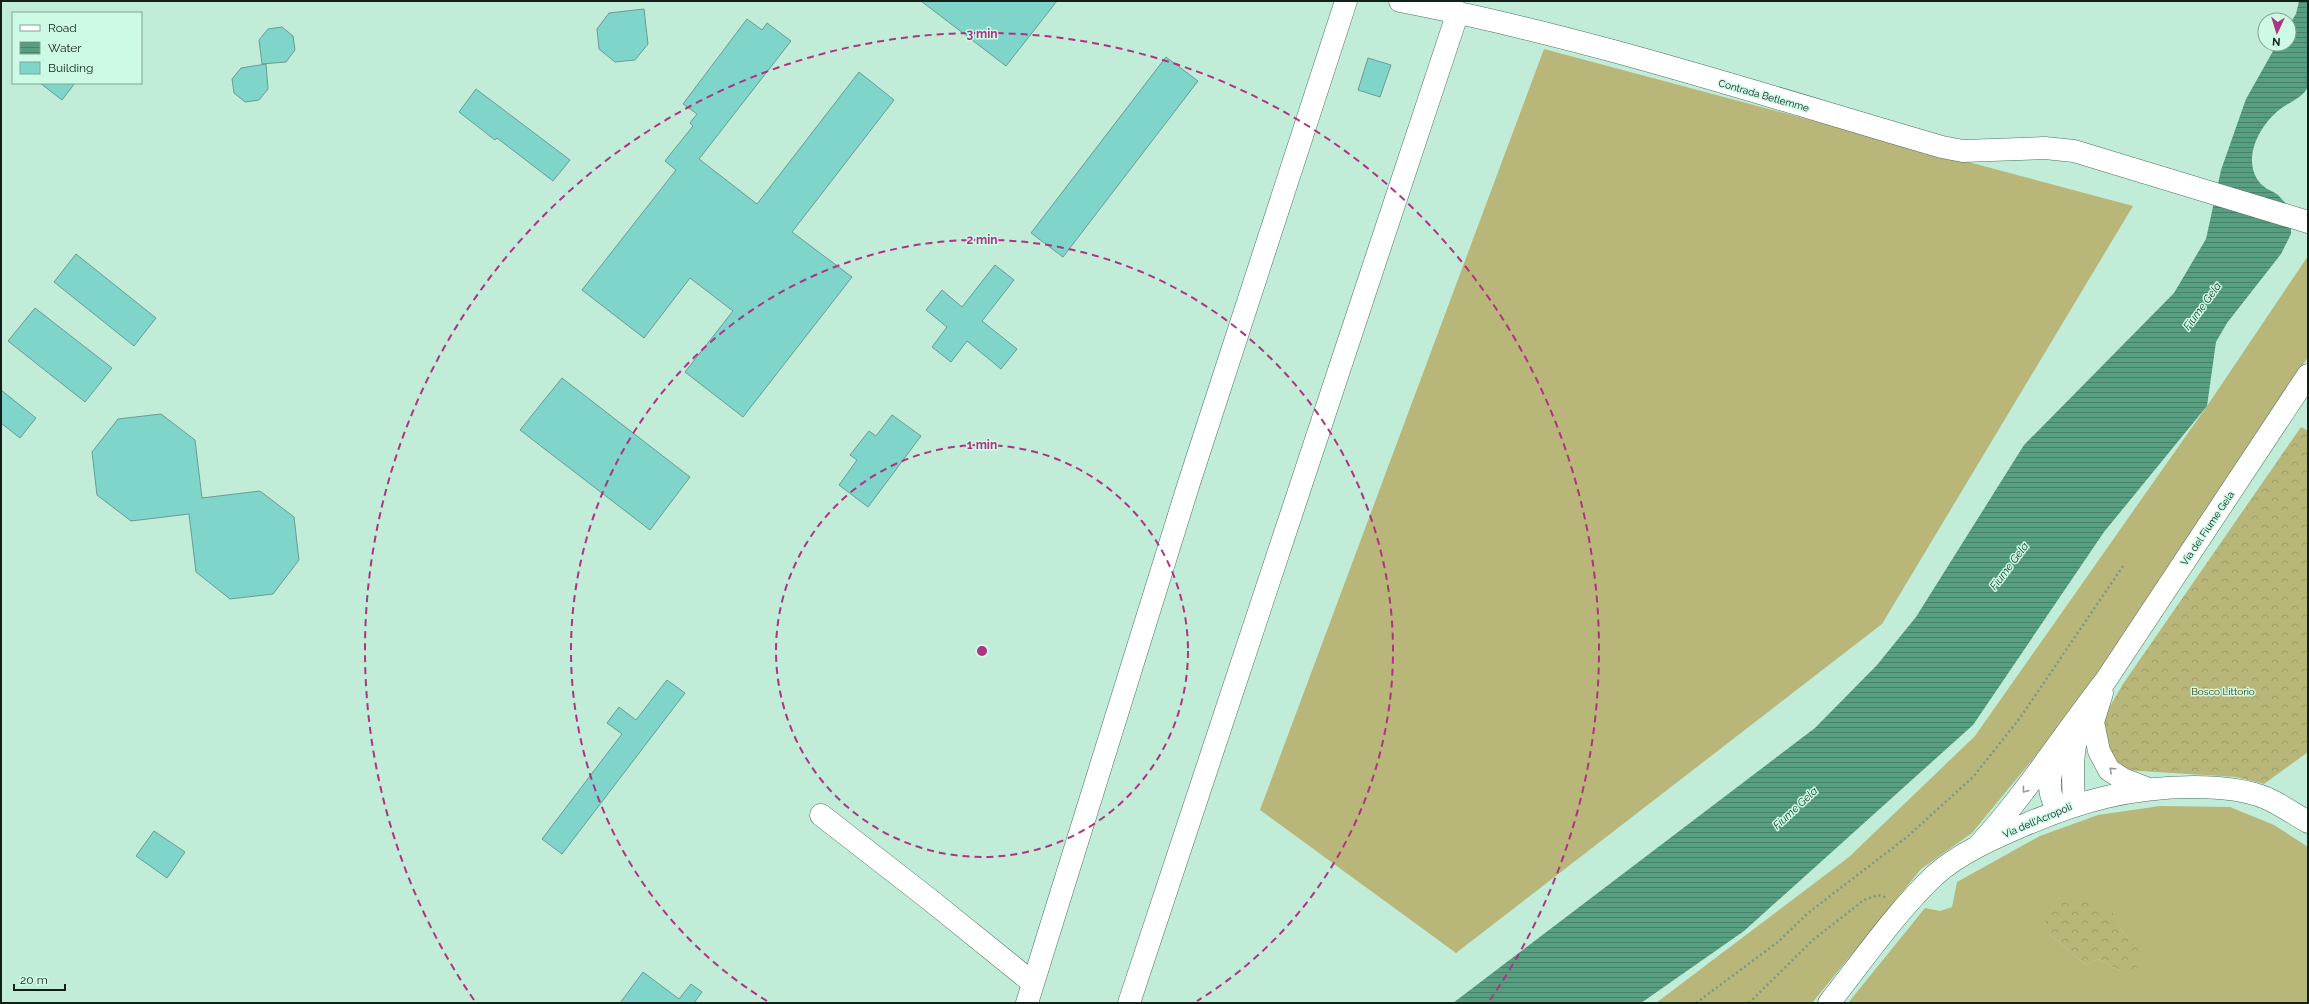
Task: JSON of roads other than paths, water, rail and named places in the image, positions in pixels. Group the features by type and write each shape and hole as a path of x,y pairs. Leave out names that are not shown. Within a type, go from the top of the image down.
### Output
{"street":[{"path":"821,815 929,899 1030,993 1189,483 1292,160 1346,1"},
{"name":"Contrada Betlemme","path":"1400,1 1458,12 1597,47 1942,147 1963,151 2045,148 2074,151 2308,222"},
{"path":"1130,1003 1458,12"},
{"name":"Via del Fiume Gela","path":"2106,680 2308,375"},
{"path":"1978,846 2002,820 2056,750 2077,716 2106,680"},
{"path":"2106,680 2093,722 2098,750 2109,770 2123,779 2146,788"},
{"path":"2056,750 2049,788 2051,800 2067,807 2073,780 2075,743 2081,726 2106,680"},
{"name":"Via dell'Acropoli","path":"1828,1003 1902,911 1936,875 1978,846 2067,807 2146,788 2209,787 2265,798 2308,822"}],"water":[{"name":"Fiume Gela","path":"2299,1 2308,1 2308,86 2304,93 2283,107 2267,122 2256,142 2252,163 2254,173 2260,183 2278,195 2291,209 2291,234 2281,254 2227,323 2216,342 2207,406 2104,532 1973,725 1744,931 1641,1003 1453,1003 1815,728 1877,665 1916,617 2024,445 2174,293 2206,239 2221,170 2246,99 2272,52 2297,52 2296,12"}],"park label":[{"name":"Bosco Littorio","path":"2223,691"}]}
